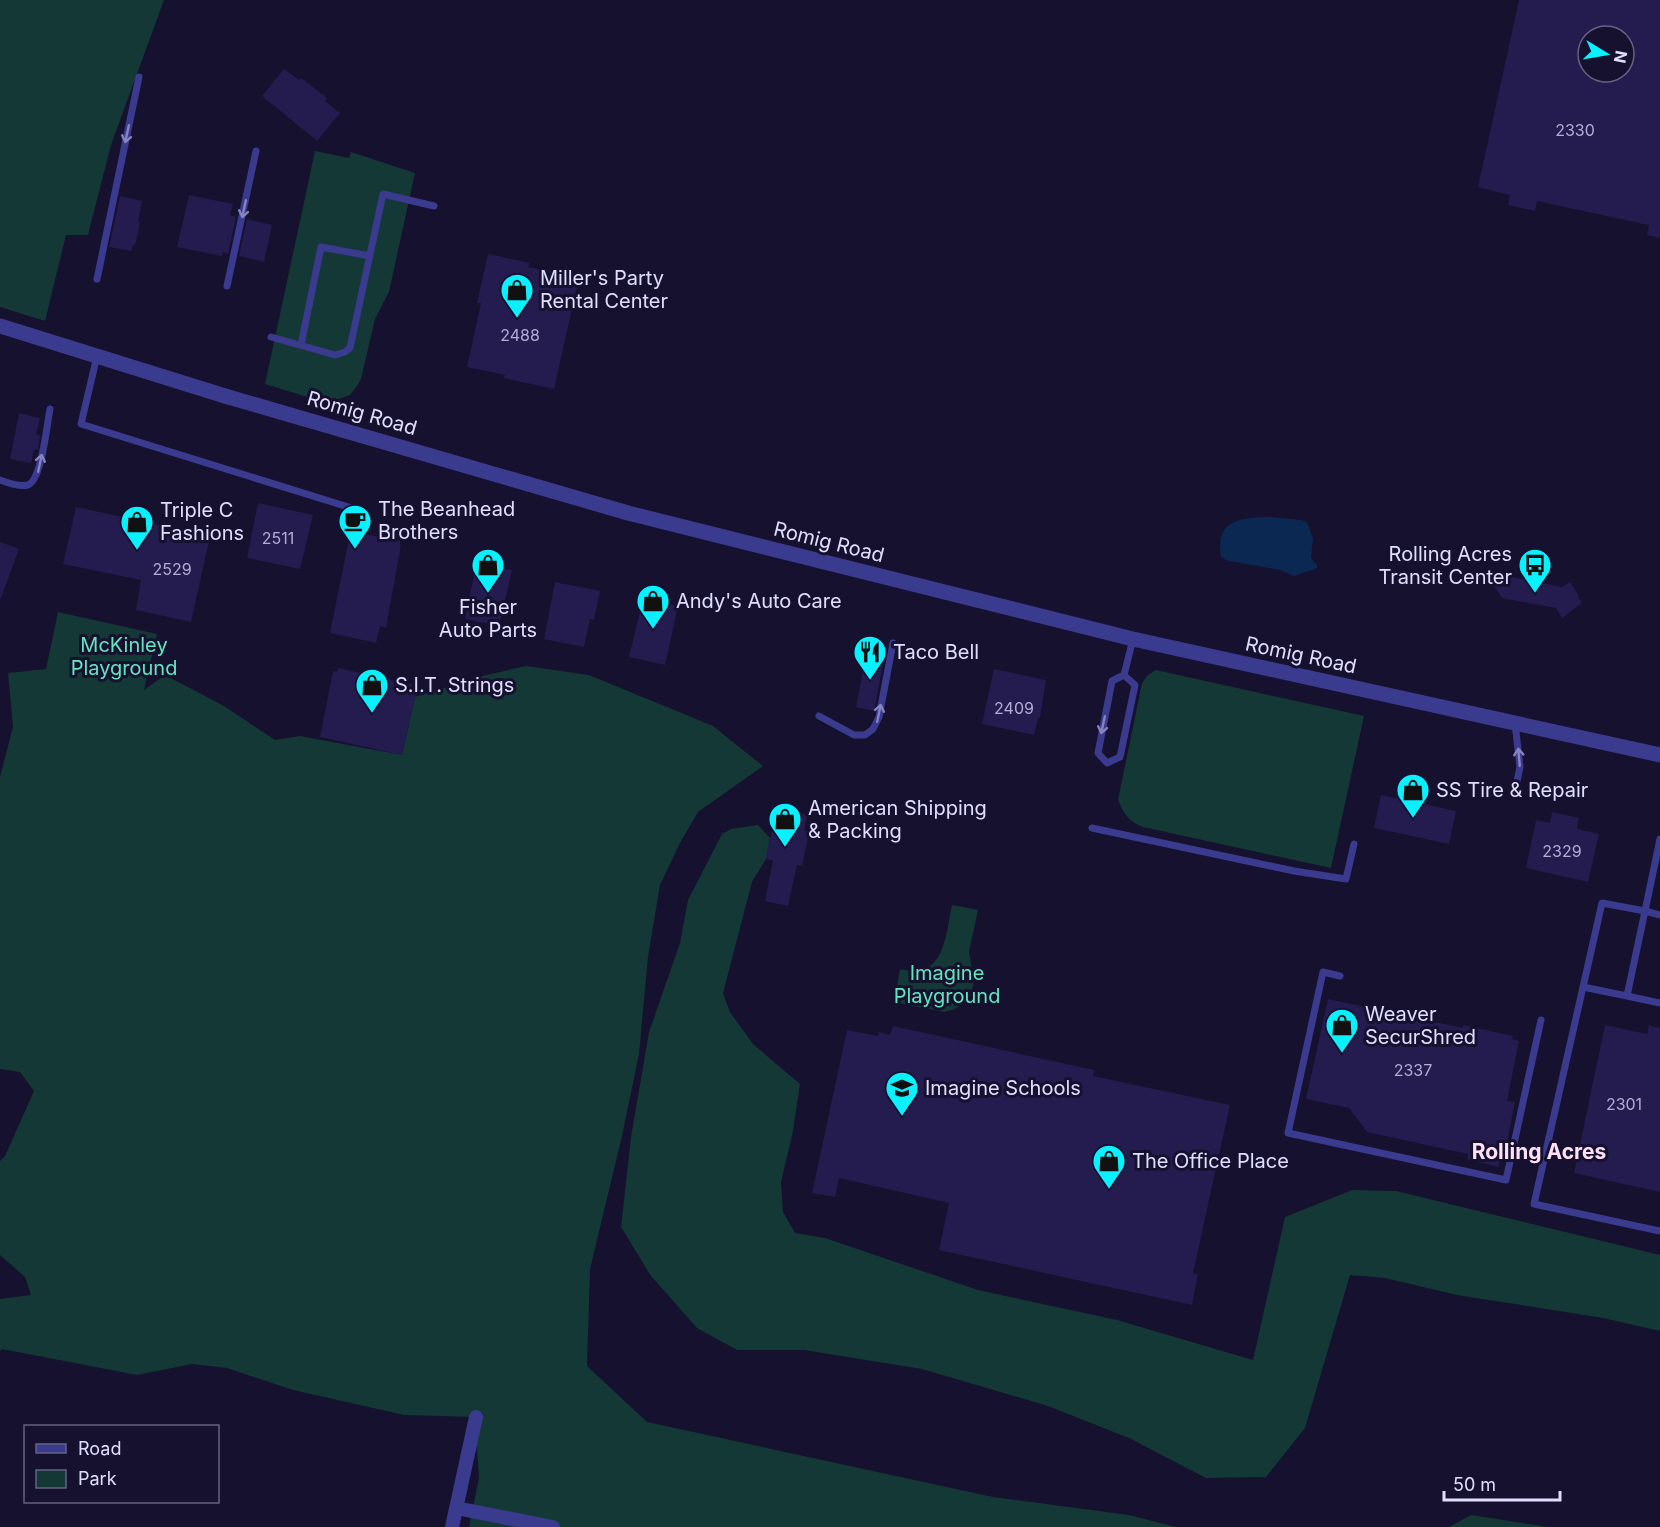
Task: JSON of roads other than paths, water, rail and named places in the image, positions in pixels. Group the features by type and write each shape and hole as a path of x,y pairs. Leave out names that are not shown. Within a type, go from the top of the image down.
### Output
{"street":[{"name":"Romig Road","path":"0,326 225,396 628,513 1133,639 1660,755"},
{"path":"452,1527 476,1417"},
{"path":"456,1508 553,1527"}],"lane":[{"path":"97,279 139,77"},
{"path":"227,286 256,151"},
{"path":"271,337 335,355 350,348 383,194 434,206"},
{"path":"301,345 321,247 370,256"},
{"path":"97,356 81,424 358,510"},
{"path":"0,480 19,485 33,482 38,471 50,409"},
{"path":"1124,675 1135,685 1120,756 1107,763 1098,753 1112,681 1124,675 1133,639"},
{"path":"819,716 854,735 865,735 873,729 879,717 893,643"},
{"path":"1515,722 1520,767 1515,791"},
{"path":"1092,828 1294,871 1346,879 1354,844"},
{"path":"1627,996 1660,839"},
{"path":"1660,915 1602,903 1533,1204 1660,1231"},
{"path":"1340,976 1323,972 1288,1133 1506,1180 1541,1020"},
{"path":"1583,987 1660,1003"}],"water":[{"path":"1271,517 1307,522 1313,539 1311,558 1317,568 1294,576 1280,570 1229,561 1221,557 1220,544 1226,527 1240,520"}],"place":[{"name":"Miller's Party Rental Center","path":"517,319"},
{"name":"The Beanhead Brothers","path":"355,550"},
{"name":"Triple C Fashions","path":"137,551"},
{"name":"Fisher Auto Parts","path":"488,594"},
{"name":"Rolling Acres Transit Center","path":"1535,594"},
{"name":"Andy's Auto Care","path":"653,630"},
{"name":"Taco Bell","path":"870,681"},
{"name":"S.I.T. Strings","path":"372,714"},
{"name":"SS Tire & Repair","path":"1413,819"},
{"name":"American Shipping & Packing","path":"785,848"},
{"name":"Weaver SecurShred","path":"1342,1054"},
{"name":"Imagine Schools","path":"902,1117"},
{"name":"The Office Place","path":"1109,1190"}],"district":[{"name":"Rolling Acres","path":"1539,1152"}],"park label":[{"name":"McKinley Playground","path":"124,656"},
{"name":"Imagine Playground","path":"947,984"}]}
